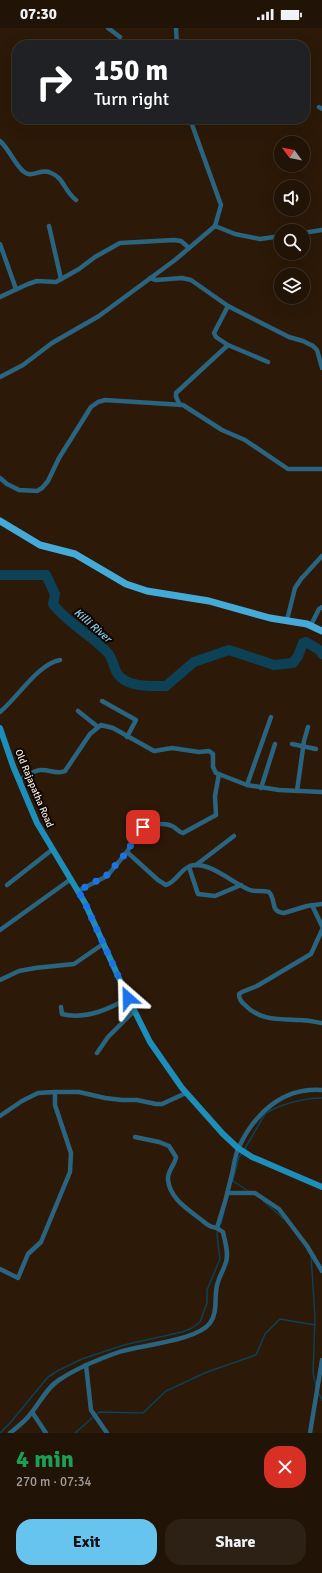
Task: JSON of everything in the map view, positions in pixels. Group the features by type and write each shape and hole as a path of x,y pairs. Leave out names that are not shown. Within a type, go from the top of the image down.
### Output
{"main road":[{"path":"0,521 40,545 75,554 126,584 147,591 209,602 270,618 311,625 322,631"},
{"name":"Old Rajapatha Road","path":"0,728 37,823 85,903 134,1011 150,1042 186,1093 223,1134 239,1148 248,1154 322,1187"}],"street":[{"path":"108,28 120,37"},
{"path":"176,28 177,40"},
{"path":"0,377 23,365 52,343 99,316 189,248 215,226 221,205 192,124"},
{"path":"0,141 22,170 27,174 32,175 37,172 48,172 62,179 65,189 70,196 76,200"},
{"path":"49,226 61,280"},
{"path":"215,226 234,234 260,239 274,237"},
{"path":"310,232 322,230"},
{"path":"0,297 37,281 46,283 61,280 95,257 120,243 174,240 181,241 189,248"},
{"path":"0,244 16,289"},
{"path":"150,278 156,280 182,278 191,280 228,306 289,337 313,346 316,350 322,368"},
{"path":"228,306 214,333 216,337 228,345 268,362"},
{"path":"180,405 176,397 176,393 228,345"},
{"path":"0,478 7,484 19,490 37,491 42,488 48,481 59,458 92,407 98,402 104,400 183,405 222,430 245,440 288,469 322,469"},
{"path":"287,620 295,588 301,579 322,556"},
{"path":"311,625 319,609 322,607"},
{"path":"0,712 13,700 35,674 51,662 60,660"},
{"path":"102,701 136,720 127,737"},
{"path":"78,710 98,727"},
{"path":"247,785 271,717"},
{"path":"20,780 38,770 60,773 65,771 90,734 98,727 105,726 154,751 172,748 198,752 210,751 213,754 212,767 216,773 247,785 261,788 322,792"},
{"path":"296,791 303,746 308,727"},
{"path":"261,788 275,744"},
{"path":"292,744 316,749"},
{"path":"78,891 106,876 127,852 140,828 160,824 171,825 179,832 183,833 216,815 215,796 219,774"},
{"path":"127,852 158,880 166,885 189,867 196,865 234,836"},
{"path":"7,885 53,849"},
{"path":"196,865 214,870 250,890 269,892 276,911 284,913 312,905 322,904"},
{"path":"189,867 198,894 214,896 240,885"},
{"path":"0,930 71,879"},
{"path":"312,905 322,926"},
{"path":"322,930 311,954 257,986 242,992 239,994 239,997 249,1009 269,1019 301,1020 322,1023"},
{"path":"0,980 24,970 74,964 103,944"},
{"path":"61,1007 62,1014 85,1015 103,1010 128,998"},
{"path":"96,1053 108,1037 134,1011"},
{"path":"217,1228 239,1148 261,1114 271,1105 289,1094 301,1091 322,1090"},
{"path":"0,1269 18,1278 28,1254 41,1242 70,1172 70,1153 55,1105 55,1092"},
{"path":"0,1116 22,1101 38,1093 79,1092 105,1098 137,1100 162,1104 186,1093"},
{"path":"10,1433 28,1418 46,1391 58,1380 86,1365 121,1351 148,1346 203,1330 210,1323 213,1317 216,1305 217,1282 226,1261 227,1252 223,1232 217,1228 208,1226 181,1205 175,1198 168,1179 168,1173 175,1163 176,1157 169,1146 159,1142 135,1137"},
{"path":"227,1193 255,1193 279,1209 307,1246 322,1271"},
{"path":"310,1433 322,1360"},
{"path":"86,1365 91,1410 107,1433"},
{"path":"32,1412 46,1433"}],"waterway":[{"name":"Killi River","path":"0,575 46,575 55,594 53,604 66,618 108,653 118,675 126,681 135,684 146,686 166,686 194,662 229,650 274,665 293,663 298,656 303,643 306,642 321,651 322,654"},
{"path":"244,1150 265,1114 277,1107 292,1102 322,1098"},
{"path":"233,1180 239,1157 242,1153"},
{"path":"233,1181 248,1191"},
{"path":"263,1201 284,1219"},
{"path":"221,1224 224,1212"},
{"path":"0,1433 48,1377 59,1370 82,1359 124,1345 182,1332 192,1328 200,1322 207,1303 207,1290 220,1259 217,1233 218,1229"},
{"path":"311,1255 315,1317 313,1373 316,1386"},
{"path":"75,1433 99,1412 143,1413 166,1391 207,1372 256,1355 265,1334 280,1319 315,1325"},
{"path":"318,1392 322,1400"}],"route":[{"path":"128,998 85,903 78,891 106,876 127,852 140,828 143,827"}]}
